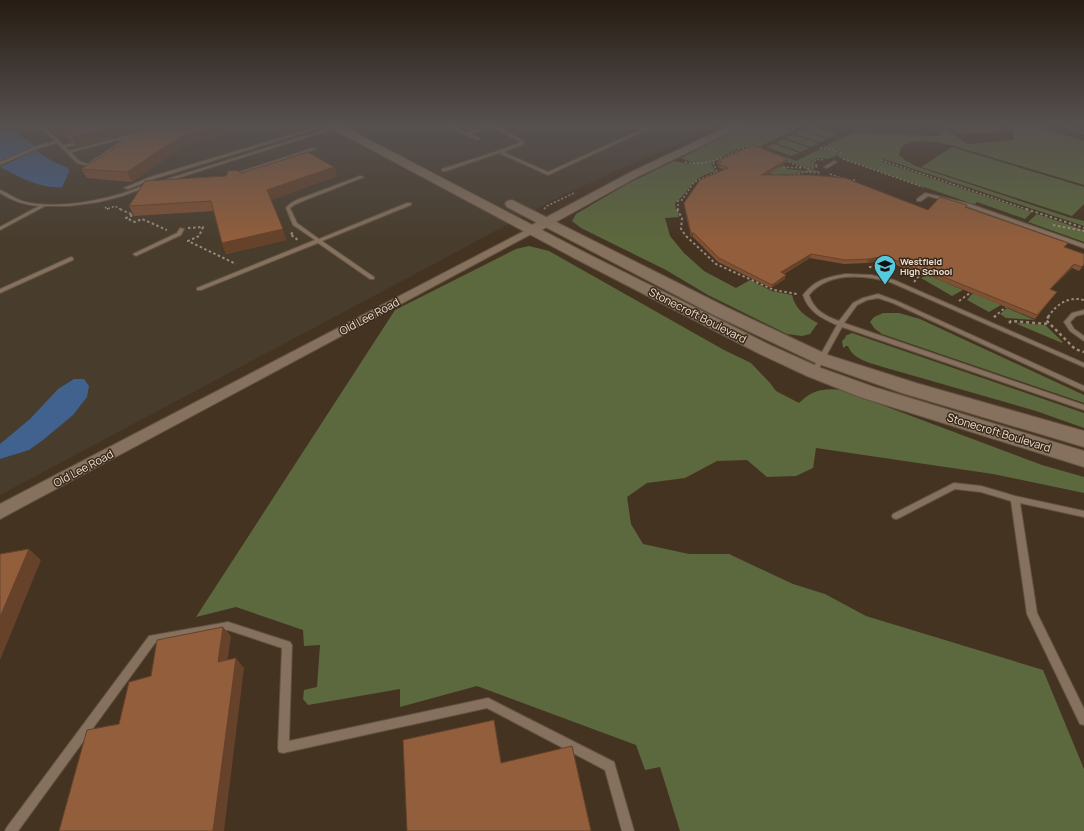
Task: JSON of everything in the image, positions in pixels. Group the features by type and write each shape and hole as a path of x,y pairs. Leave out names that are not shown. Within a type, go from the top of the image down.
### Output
{"main road":[{"name":"Stonecroft Boulevard","path":"407,163 532,230 766,350 909,388 1084,439"},
{"path":"430,163 458,177"},
{"name":"Stonecroft Boulevard","path":"501,198 727,314 867,392 1084,459"}],"street":[{"name":"Old Lee Road","path":"0,512 532,230 614,184 659,163"}],"lane":[{"path":"81,163 88,165 91,163"},
{"path":"96,200 152,178 205,163"},
{"path":"0,191 12,200 30,205 70,204 113,198 220,163"},
{"path":"225,177 270,163"},
{"path":"444,170 466,163"},
{"path":"523,163 548,174 572,163"},
{"path":"826,167 834,163"},
{"path":"176,171 193,179"},
{"path":"362,177 301,200 288,208 295,224 372,278"},
{"path":"919,200 927,194 968,205 1084,246"},
{"path":"199,289 409,204"},
{"path":"0,229 45,205"},
{"path":"136,254 179,234 182,228"},
{"path":"0,291 71,259"},
{"path":"1084,365 892,281 872,276 840,276 824,281 809,290 806,295 810,307 816,313 840,324 1084,408"},
{"path":"818,365 840,324 851,308 858,301 878,296 895,302 1084,389"},
{"path":"1084,312 1078,312 1070,317 1067,322 1072,330 1084,339"},
{"path":"896,516 954,486 982,489 1015,499 1084,514"},
{"path":"1015,499 1032,614 1084,720"},
{"path":"11,831 152,639 228,626 287,645 282,748 488,703 610,766 628,831"}],"path":[{"path":"689,163 700,164 708,163"},
{"path":"713,163 717,172 694,182 682,200 678,201 677,208 680,211 683,226 681,229 686,236 716,264 774,290 797,294"},
{"path":"791,163 805,168"},
{"path":"813,163 818,166 815,168"},
{"path":"854,163 926,188"},
{"path":"889,163 1084,228"},
{"path":"783,166 815,168 821,171"},
{"path":"789,176 805,172 828,173 846,180 855,180"},
{"path":"107,203 105,207 107,209 115,206 133,215 126,218 135,222 142,219 166,230 203,227 199,236 188,241 234,264 241,262"},
{"path":"1032,216 1036,212"},
{"path":"291,243 298,240 290,234 294,232"},
{"path":"914,282 920,276"},
{"path":"959,302 970,293"},
{"path":"994,317 1006,307"},
{"path":"1008,323 1011,320 1049,324"}],"shaded area":[{"path":"0,163 635,163 565,194 0,495"}],"green space":[{"path":"670,163 711,163 715,171 700,177 675,203 679,217 665,218 670,236 684,253 704,271 736,288 750,280 772,291 792,295 798,308 809,318 818,323 810,334 802,336 787,334 708,295 666,270 581,228 572,221 576,214 627,184"},
{"path":"794,163 811,163 816,166 805,167"},
{"path":"855,163 885,163 1032,212 1025,219 977,202 975,204"},
{"path":"895,163 910,163 918,167 1084,221 1084,226"},
{"path":"928,163 1004,163 1084,187 1084,204 1072,216 921,167"},
{"path":"1010,163 1084,163 1084,185"},
{"path":"777,166 796,168 786,167 787,169 807,171 806,168 822,172 801,172 789,175 774,175 767,172"},
{"path":"1037,214 1084,230 1084,242 1028,222"},
{"path":"529,246 549,251 724,350 751,363 776,391 799,403 809,395 819,391 830,389 842,390 1042,465 1084,477 1084,493 993,474 816,448 813,468 796,476 767,477 747,460 717,461 685,478 647,483 627,497 631,524 643,544 689,554 729,554 793,584 825,594 866,616 1043,670 1084,769 1084,831 680,831 660,767 645,770 636,745 477,686 400,707 400,689 308,705 303,699 304,690 317,687 320,645 304,646 303,630 236,607 196,617 395,310 516,249"},
{"path":"928,275 963,290 952,296 921,278"},
{"path":"972,294 976,294 1001,305 989,312 967,300"},
{"path":"1007,308 1035,320 1006,318 1000,314"},
{"path":"883,313 899,313 920,319 1084,395 1084,403 882,334 875,329 870,322 874,317"},
{"path":"1017,324 1045,325 1063,342 1062,343"},
{"path":"852,333 1084,413 1084,428 1036,411 883,367 858,358 850,351 848,346 845,346 845,348 843,347 842,341 846,337 845,336"}],"water":[{"path":"9,163 56,163 68,168 69,172 62,187 54,187 38,184 0,167"},
{"path":"74,379 84,379 89,386 87,397 73,415 29,450 0,459 0,444 30,419 58,389"}],"building":[{"path":"91,163 141,163 127,172 81,169"},
{"path":"274,163 327,163 334,167 267,190 283,229 222,243 211,201 129,206 145,181 226,176 228,171 236,170 241,173"},
{"path":"782,163 761,175 810,175 845,178 928,210 940,197 967,205 965,207 1068,243 1064,247 1084,254 1084,264 1082,267 1074,264 1050,289 1057,292 1037,315 929,271 927,274 886,256 869,259 845,260 811,254 781,272 786,275 772,285 719,258 694,233 691,233 684,203 700,180 728,168 719,164"},
{"path":"29,549 0,617 0,554"},
{"path":"223,627 218,662 236,658 213,831 59,831 87,730 119,724 129,682 151,676 157,640"},
{"path":"494,720 501,763 572,746 591,831 407,831 403,740"}],"place":[{"name":"Westfield High School","path":"885,286"}]}
